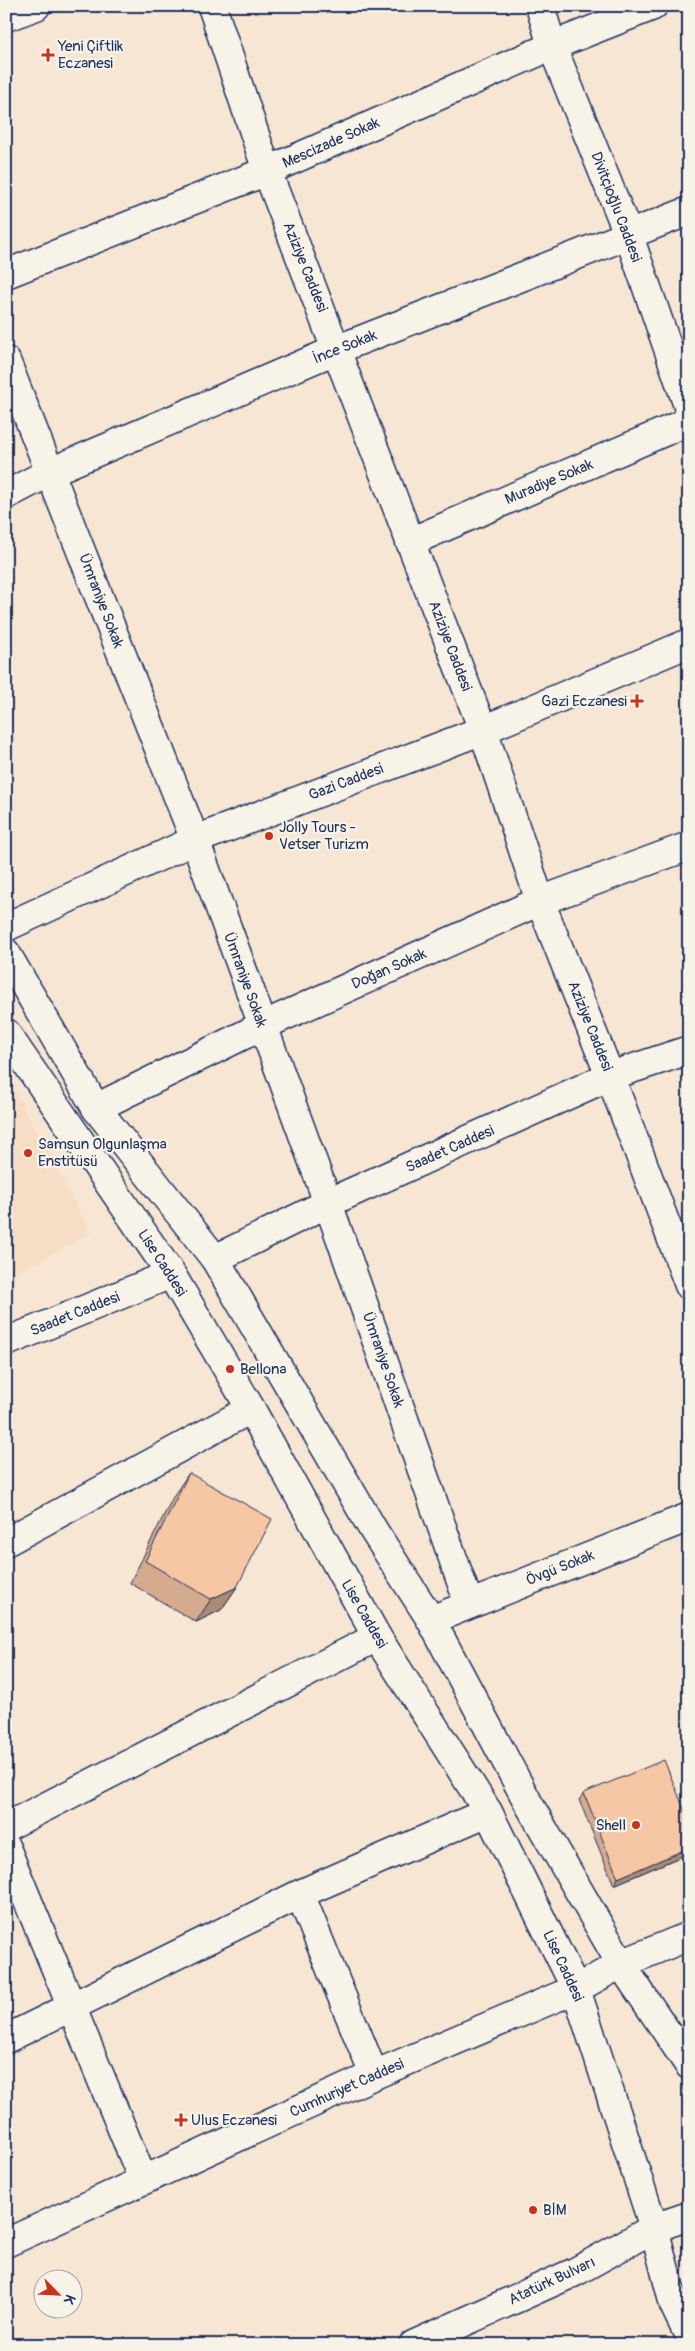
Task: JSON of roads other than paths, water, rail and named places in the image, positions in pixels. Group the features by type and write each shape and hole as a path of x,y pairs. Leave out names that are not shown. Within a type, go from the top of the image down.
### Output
{"street":[{"path":"6,17 36,6"},
{"name":"Aziziye Caddesi","path":"212,6 267,171 338,350 483,730 540,900 610,1076 689,1285"},
{"name":"Divitçioğlu Caddesi","path":"540,6 552,46 629,236 689,409"},
{"name":"Mescizade Sokak","path":"6,274 267,171 552,46 653,6"},
{"name":"İnce Sokak","path":"6,496 50,472 338,350 689,211"},
{"name":"Ümraniye Sokak","path":"6,361 195,840 328,1204 469,1604"},
{"name":"Muradiye Sokak","path":"410,542 689,421"},
{"name":"Gazi Caddesi","path":"6,927 195,840 483,730 689,642"},
{"name":"Doğan Sokak","path":"96,1108 262,1026 540,900 689,846"},
{"path":"6,953 96,1108 216,1259 374,1531 430,1620 530,1806 622,1964 689,2065"},
{"name":"Lise Caddesi","path":"6,1033 171,1274 251,1408 377,1637 488,1812 576,1989 654,2228 674,2305 689,2336"},
{"name":"Saadet Caddesi","path":"216,1259 328,1204 610,1076 689,1050"},
{"name":"Saadet Caddesi","path":"6,1342 171,1274"},
{"path":"6,1542 251,1408"},
{"name":"Övgü Sokak","path":"430,1620 689,1517"},
{"path":"6,1826 377,1637"},
{"path":"6,2039 300,1894 488,1812"},
{"path":"6,1848 143,2180"},
{"path":"300,1894 374,2075"},
{"name":"Cumhuriyet Caddesi","path":"6,2243 374,2075 576,1989 622,1964 689,1936"},
{"name":"Atatürk Bulvarı","path":"413,2345 575,2272 654,2228 689,2216"}],"place":[{"name":"Yeni Çiftlik Eczanesi","path":"48,55"},
{"name":"Gazi Eczanesi","path":"637,701"},
{"name":"Jolly Tours - Vetser Turizm","path":"269,836"},
{"name":"Samsun Olgunlaşma Enstitüsü","path":"28,1153"},
{"name":"Bellona","path":"230,1369"},
{"name":"Shell","path":"636,1825"},
{"name":"Ulus Eczanesi","path":"181,2120"},
{"name":"BİM","path":"533,2210"}]}
